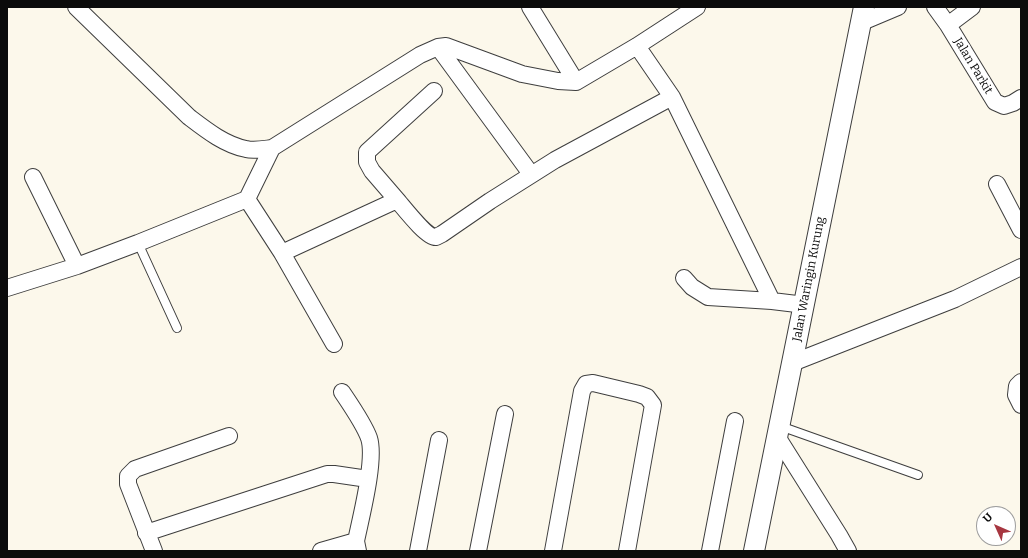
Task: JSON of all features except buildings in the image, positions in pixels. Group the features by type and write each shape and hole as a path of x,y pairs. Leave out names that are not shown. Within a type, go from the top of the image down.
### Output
{"street":[{"path":"76,7 188,117 226,142 247,149 272,148 420,55 438,47 446,46 522,74 558,81 576,82 637,46 697,7"},
{"path":"530,7 576,82"},
{"path":"862,15 898,7"},
{"name":"Jalan Parkit","path":"935,7 948,25 995,102 1004,106 1013,104 1021,98"},
{"path":"948,25 972,7"},
{"name":"Jalan Waringin Kurung","path":"754,551 862,15"},
{"path":"637,46 672,97 772,301"},
{"path":"438,47 531,174"},
{"path":"434,91 367,152 367,162 372,171 425,231 431,236 436,237 531,174 672,97"},
{"path":"7,288 77,266 247,199 272,148"},
{"path":"33,177 77,266"},
{"path":"997,184 1021,230"},
{"path":"247,199 282,253 334,344"},
{"path":"282,253 397,200"},
{"path":"792,363 955,299 1021,267"},
{"path":"684,278 692,287 708,297 772,301 804,306"},
{"path":"1021,382 1017,386 1016,395 1021,405"},
{"path":"553,551 582,391 586,384 593,383 639,394 647,397 653,405 627,551"},
{"path":"321,551 357,546 368,479 371,453 369,438 352,406 342,392"},
{"path":"478,551 505,414"},
{"path":"710,551 735,421"},
{"path":"779,432 848,551"},
{"path":"154,551 128,484 128,476 135,469 229,436"},
{"path":"418,551 439,440"},
{"path":"146,533 327,474 368,479"}],"lane":[{"path":"138,243 177,328"},
{"path":"779,432 918,475"}]}
